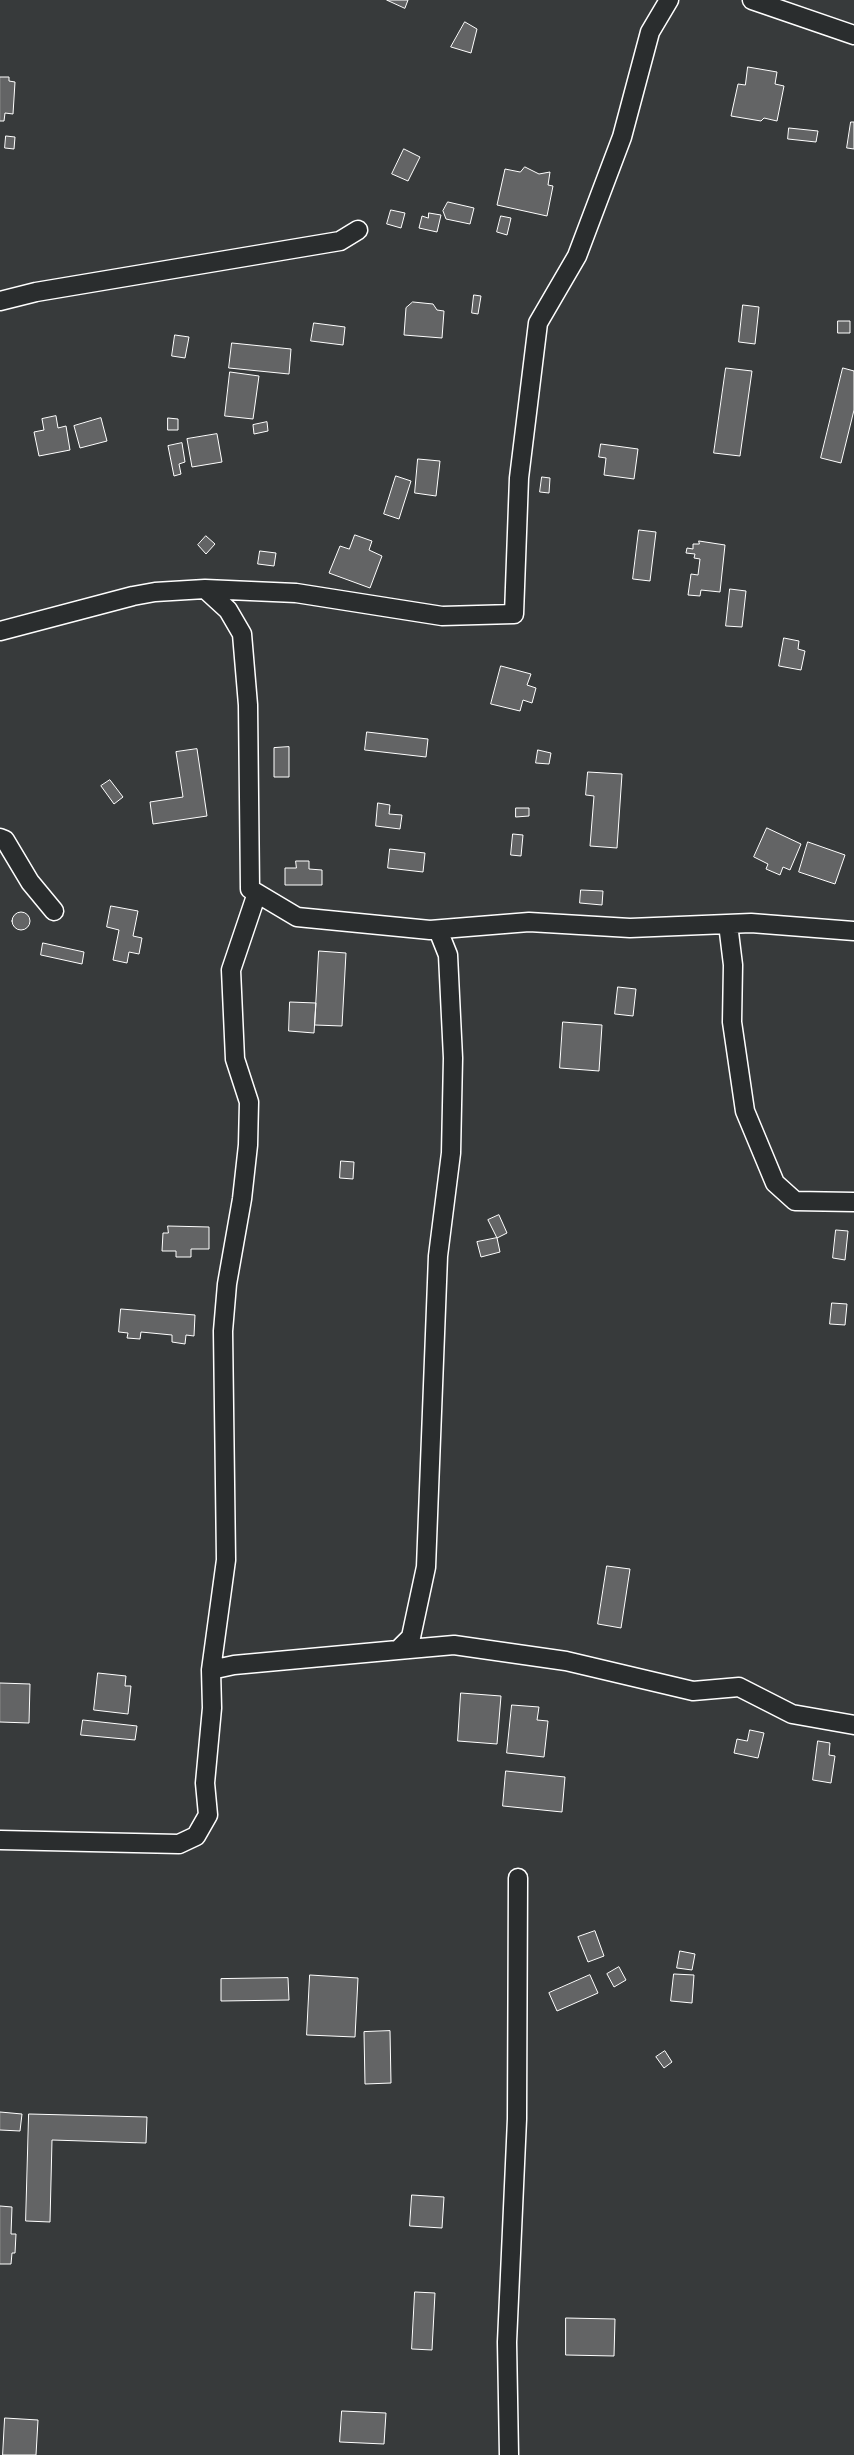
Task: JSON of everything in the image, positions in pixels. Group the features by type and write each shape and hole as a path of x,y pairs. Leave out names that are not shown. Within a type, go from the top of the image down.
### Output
{"street":[{"path":"0,631 133,596 155,592 205,588 296,593 442,616 514,614 519,478 538,323 577,256 622,136 650,32 669,0"},
{"path":"752,0 854,35"},
{"path":"0,301 36,292 340,241 358,230"},
{"path":"205,588 228,610 242,634 248,705 250,888 297,917 438,930 529,922 630,928 751,923 854,931"},
{"path":"0,838 5,840 30,882 54,911"},
{"path":"0,1840 179,1844 196,1836 208,1816 206,1783 212,1708 211,1670 226,1560 223,1331 227,1284 242,1199 248,1145 249,1102 235,1059 231,970 257,893"},
{"path":"728,924 733,965 732,1022 745,1111 775,1182 796,1201 854,1202"},
{"path":"398,1650 411,1637 426,1567 438,1256 451,1153 453,1049 448,955 438,930"},
{"path":"211,1670 234,1665 454,1645 566,1661 693,1690 739,1687 792,1714 854,1725"},
{"path":"510,2455 508,2342 517,2119 518,1878"}],"building":[{"path":"387,0 408,0 405,8"},
{"path":"465,22 477,29 471,53 451,47"},
{"path":"748,67 777,72 775,84 784,86 777,121 764,118 761,121 731,116 738,84 745,85"},
{"path":"0,77 9,77 9,81 15,82 13,114 5,113 4,121 0,121"},
{"path":"851,122 854,122 854,149 847,148"},
{"path":"789,128 818,131 816,142 788,139"},
{"path":"6,136 15,137 14,149 5,148"},
{"path":"404,149 420,157 408,181 392,174"},
{"path":"525,167 539,174 550,172 548,185 553,186 547,216 497,205 505,169 520,172"},
{"path":"448,202 474,208 470,224 446,219 443,211"},
{"path":"391,210 405,213 401,228 387,224"},
{"path":"429,213 441,215 437,232 419,228 422,216 428,218"},
{"path":"501,216 511,218 507,235 497,232"},
{"path":"474,295 481,296 478,314 472,313"},
{"path":"413,302 433,304 437,310 444,311 442,338 404,335 406,308"},
{"path":"743,305 759,307 755,344 739,342"},
{"path":"838,321 850,321 850,333 838,333"},
{"path":"314,323 345,327 343,345 311,341"},
{"path":"175,335 189,337 185,358 172,356"},
{"path":"232,343 291,349 289,374 229,368"},
{"path":"726,368 752,371 740,456 714,453"},
{"path":"843,368 854,371 854,410 841,463 821,458"},
{"path":"230,372 259,376 253,419 225,416"},
{"path":"56,416 58,428 66,426 70,450 39,456 34,432 44,430 42,419"},
{"path":"101,418 107,441 80,448 74,426"},
{"path":"168,418 178,419 178,430 168,430"},
{"path":"267,422 268,431 254,434 253,425"},
{"path":"217,434 222,462 192,467 187,439"},
{"path":"182,443 185,462 179,464 181,474 174,476 168,446"},
{"path":"601,444 638,449 634,479 604,475 606,458 599,457"},
{"path":"418,459 440,461 436,496 415,493"},
{"path":"396,476 411,481 399,519 384,514"},
{"path":"542,477 550,478 549,493 540,492"},
{"path":"639,530 656,532 650,581 633,579"},
{"path":"355,535 372,541 369,550 382,556 370,588 329,573 340,546 349,549"},
{"path":"206,536 215,544 206,554 198,545"},
{"path":"699,541 725,545 720,592 701,590 700,596 688,595 691,574 698,575 700,559 694,558 695,554 686,553 687,548 693,549 693,544 699,544"},
{"path":"260,551 276,553 274,566 258,564"},
{"path":"730,589 746,591 742,627 726,626"},
{"path":"784,638 799,641 798,649 805,651 801,670 779,666"},
{"path":"501,666 531,674 527,685 536,688 532,703 523,700 520,711 491,704"},
{"path":"367,732 428,739 426,757 365,750"},
{"path":"289,747 289,777 274,777 274,748"},
{"path":"197,749 207,816 153,824 150,802 183,797 176,752"},
{"path":"538,750 551,753 549,764 536,763"},
{"path":"588,772 622,774 617,848 590,846 594,796 586,795"},
{"path":"110,780 123,797 114,804 101,786"},
{"path":"378,803 390,805 389,814 402,815 400,829 376,826"},
{"path":"516,808 529,808 529,816 516,817"},
{"path":"767,828 801,844 790,870 783,867 780,875 766,869 768,864 754,857"},
{"path":"513,834 523,835 521,856 511,855"},
{"path":"808,842 845,855 835,884 799,872"},
{"path":"390,849 425,853 423,872 388,868"},
{"path":"296,861 309,861 309,869 322,870 322,885 285,885 285,868 296,868"},
{"path":"581,890 603,891 602,905 580,903"},
{"path":"111,906 138,911 133,936 142,938 139,954 129,952 127,963 113,960 119,930 107,927"},
{"path":"17,912 25,912 30,917 28,928 17,930 12,925 12,917"},
{"path":"43,943 84,952 82,964 41,955"},
{"path":"319,951 346,953 342,1026 315,1025"},
{"path":"618,987 636,989 633,1016 615,1014"},
{"path":"290,1002 316,1003 314,1033 289,1031"},
{"path":"563,1022 602,1025 599,1071 560,1068"},
{"path":"341,1161 354,1162 353,1179 340,1178"},
{"path":"499,1215 507,1233 497,1238 488,1220"},
{"path":"168,1226 209,1227 209,1249 191,1249 191,1257 176,1257 176,1251 162,1251 163,1233 168,1233"},
{"path":"836,1230 848,1231 845,1260 833,1258"},
{"path":"497,1238 500,1252 481,1257 477,1242"},
{"path":"832,1303 847,1304 845,1325 830,1324"},
{"path":"121,1309 195,1315 194,1336 186,1335 185,1344 172,1342 172,1335 141,1332 140,1339 127,1338 128,1333 119,1332"},
{"path":"607,1566 630,1569 621,1628 598,1624"},
{"path":"98,1673 126,1676 125,1686 131,1686 128,1714 94,1710"},
{"path":"0,1683 30,1684 29,1723 0,1722"},
{"path":"461,1693 501,1696 497,1744 458,1741"},
{"path":"512,1705 539,1707 537,1720 548,1721 544,1757 507,1753"},
{"path":"83,1720 137,1726 135,1740 81,1735"},
{"path":"750,1730 764,1733 758,1758 734,1753 737,1739 747,1741"},
{"path":"818,1741 830,1743 829,1755 835,1756 831,1783 813,1780"},
{"path":"506,1771 565,1777 562,1812 503,1806"},
{"path":"595,1931 604,1956 588,1962 578,1937"},
{"path":"680,1951 695,1954 692,1970 677,1968"},
{"path":"619,1967 626,1980 614,1987 607,1974"},
{"path":"674,1974 694,1975 692,2003 671,2001"},
{"path":"310,1975 358,1978 355,2037 307,2035"},
{"path":"590,1975 598,1993 557,2011 549,1993"},
{"path":"288,1978 289,2000 221,2001 221,1979"},
{"path":"390,2031 391,2083 365,2084 364,2032"},
{"path":"665,2051 672,2062 664,2068 656,2057"},
{"path":"0,2112 22,2114 20,2131 0,2130"},
{"path":"29,2114 147,2117 146,2143 52,2140 50,2222 26,2221"},
{"path":"412,2195 444,2197 442,2228 410,2226"},
{"path":"0,2206 12,2207 11,2234 16,2234 15,2253 12,2253 11,2264 0,2264"},
{"path":"415,2292 435,2293 432,2350 412,2349"},
{"path":"566,2318 615,2319 614,2356 566,2355"},
{"path":"342,2411 386,2413 384,2444 340,2442"},
{"path":"5,2418 38,2420 36,2455 3,2455"}]}
